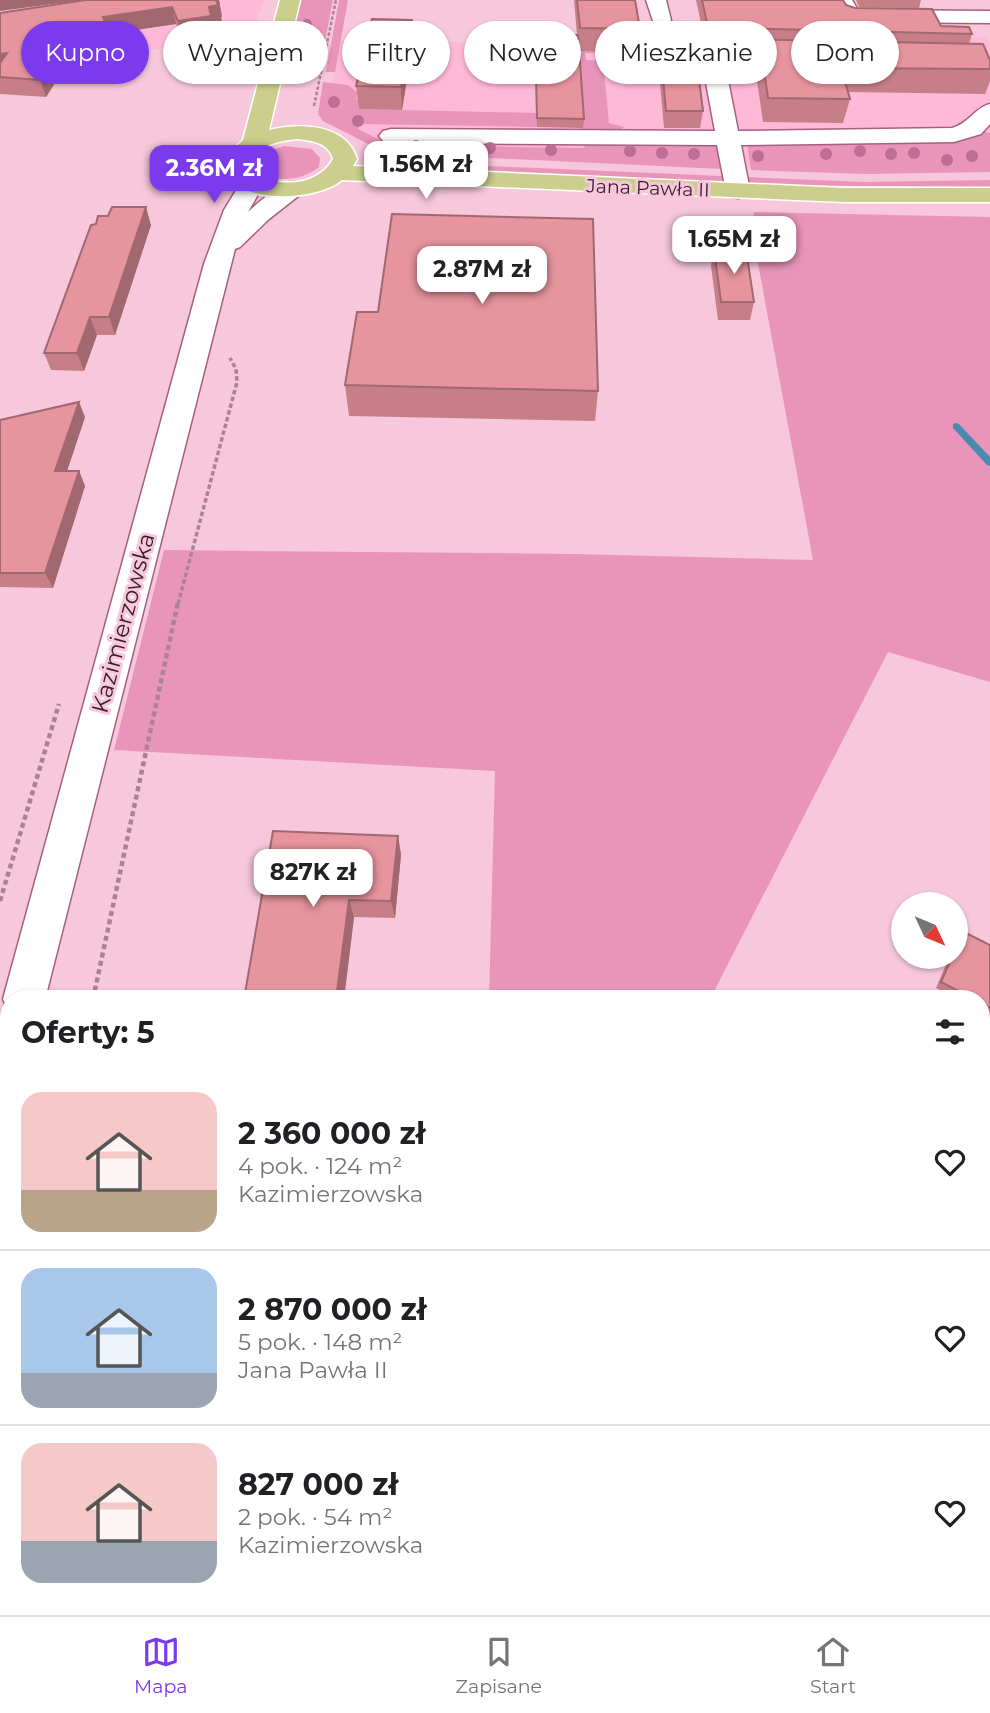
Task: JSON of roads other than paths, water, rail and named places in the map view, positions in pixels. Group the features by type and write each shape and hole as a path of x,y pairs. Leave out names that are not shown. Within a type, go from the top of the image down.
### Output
{"main road":[{"path":"254,142 290,0"},
{"path":"265,91 298,132"},
{"path":"298,132 332,141 344,152 341,166 312,187 294,190 277,190 252,184 243,178 236,164 244,148 282,133 298,132"},
{"name":"Jana Pawła II","path":"341,166 516,183 843,195 990,195"}],"street":[{"path":"842,0 851,16 990,17"},
{"path":"983,0 990,11"},
{"path":"738,191 713,74 713,61 715,56 727,53 791,55"},
{"path":"391,136 727,138 954,135 974,129 990,111"},
{"name":"Kazimierzowska","path":"26,990 217,264 225,248 236,210 252,184"},
{"name":"Kazimierzowska","path":"225,248 260,214 294,190"}],"waterway":[{"path":"956,426 990,463"}]}
